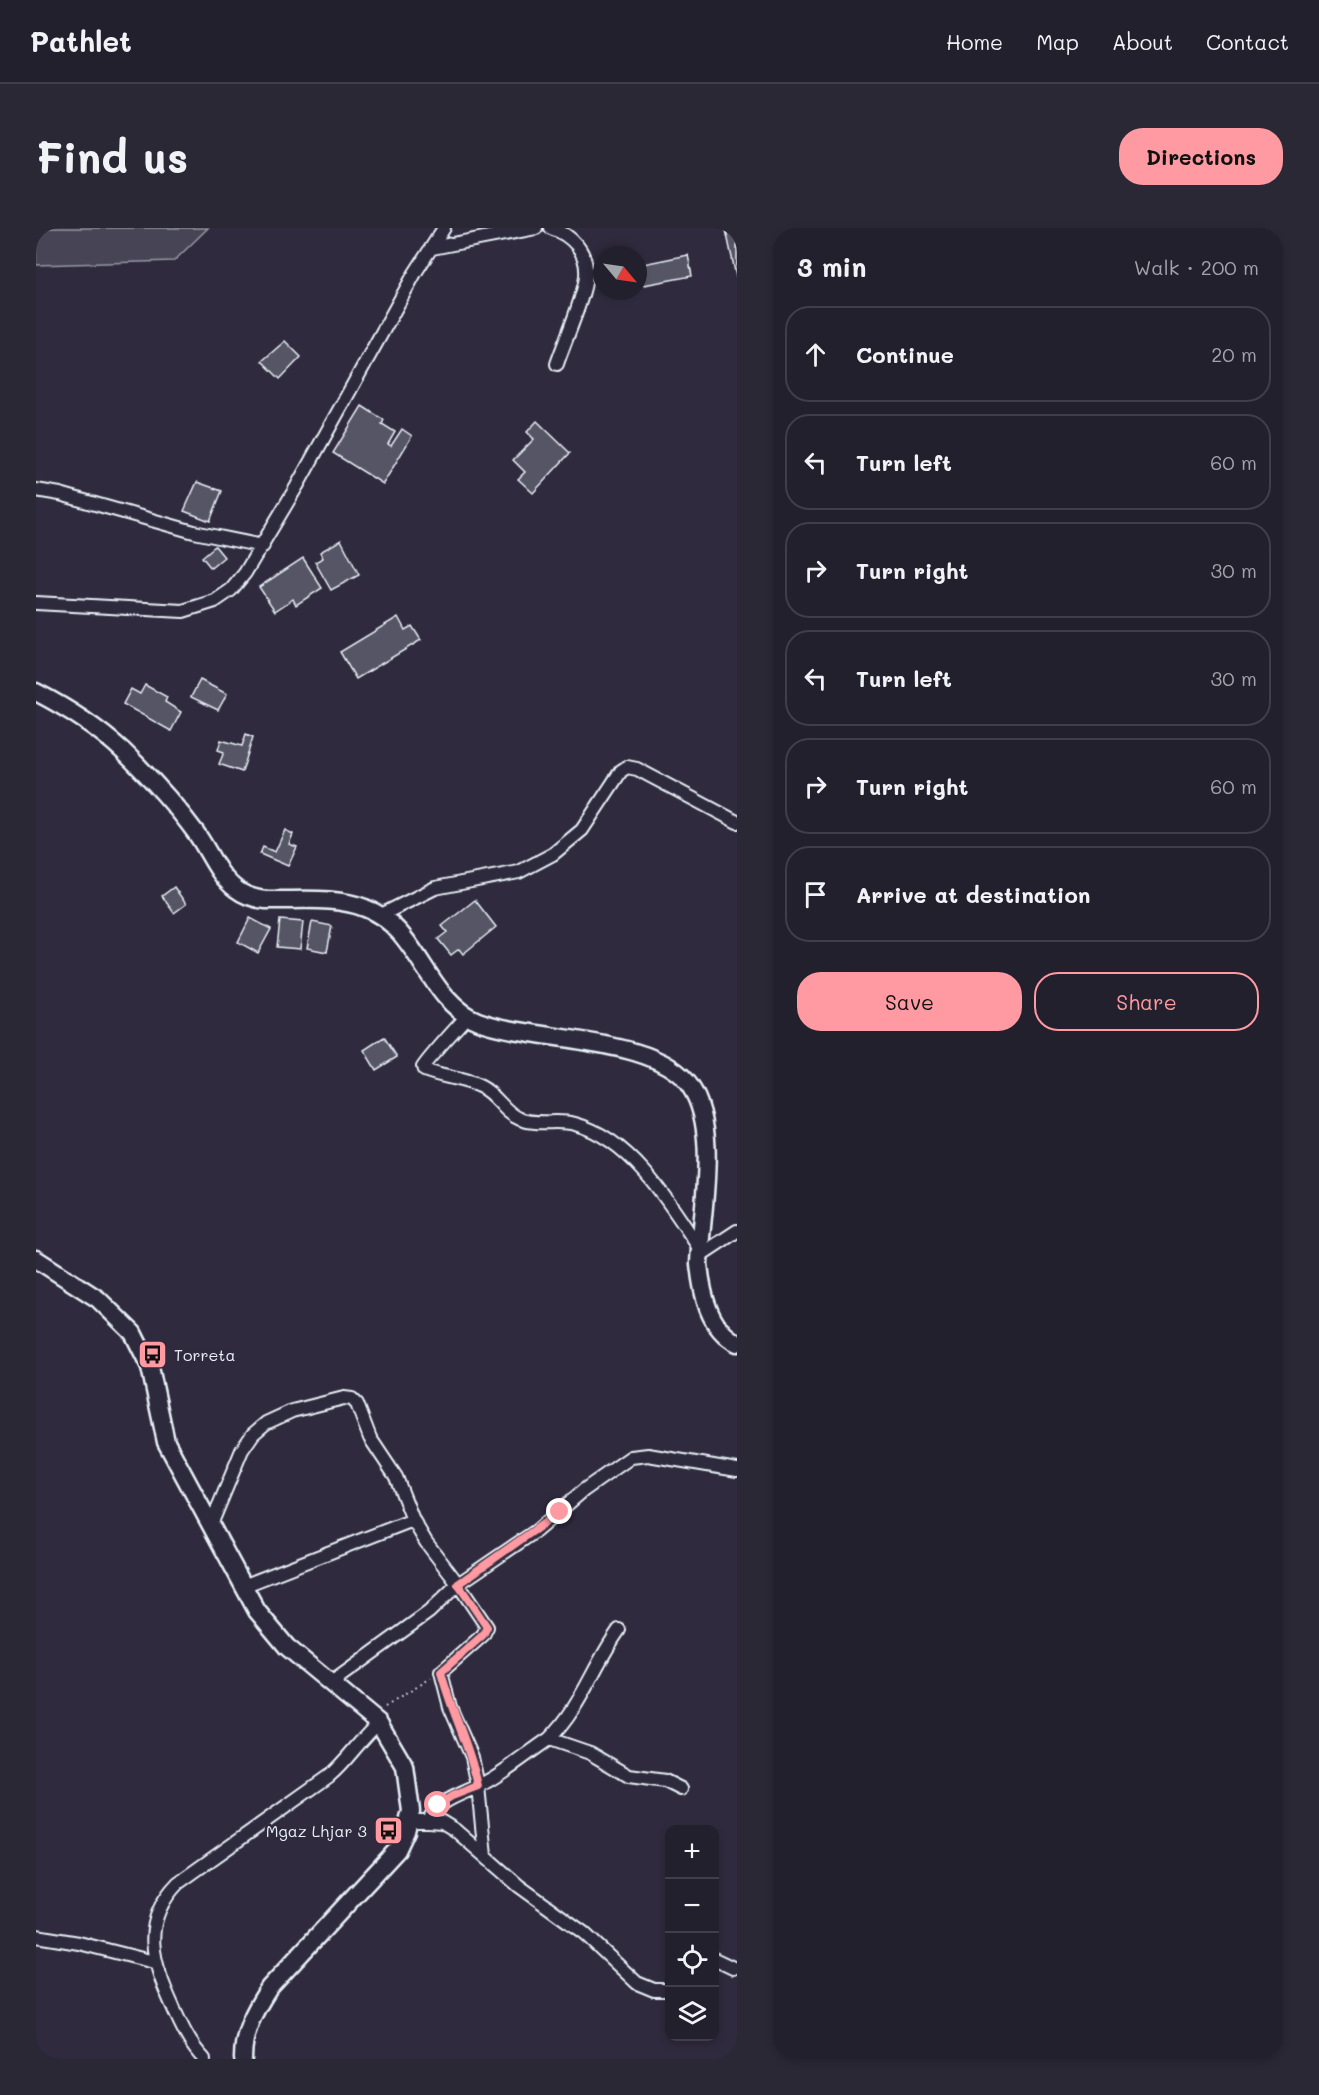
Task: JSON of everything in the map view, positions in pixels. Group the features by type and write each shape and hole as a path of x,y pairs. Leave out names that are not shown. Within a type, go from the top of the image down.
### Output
{"street":[{"path":"37,604 159,612 201,608 231,590 263,546 415,273 444,228"},
{"path":"432,248 536,228"},
{"path":"550,228 567,234 580,247 586,275 556,364"},
{"path":"36,490 60,494 194,532 263,546"},
{"path":"36,692 83,719 122,751 180,813 204,844 222,874 237,890 254,898 266,900 342,902 381,915 400,931 444,995 467,1016 514,1031 648,1055 670,1065 683,1076 697,1097 706,1130 707,1150 699,1252 700,1280 711,1316 720,1329 737,1343"},
{"path":"381,915 435,888 519,872 553,854 582,830 621,771 627,767 637,769 737,822"},
{"path":"467,1016 445,1044 426,1059 424,1070 483,1088 518,1118 536,1122 574,1123 599,1135 618,1148 651,1178 669,1200 699,1252"},
{"path":"699,1252 737,1231"},
{"path":"36,1259 112,1310 141,1345 150,1366 166,1442 210,1527 273,1634 375,1719 405,1767 410,1790 410,1821 402,1841 391,1858 269,1988 256,2007 245,2033 243,2059"},
{"path":"210,1527 242,1450 253,1434 266,1424 292,1411 344,1398 352,1399 357,1404 370,1438 396,1477 413,1520 426,1542 487,1627 483,1635 441,1672 450,1707 469,1747 478,1786 485,1856"},
{"path":"332,1683 429,1612 458,1584 541,1528 584,1490 631,1457 648,1455 737,1470"},
{"path":"243,1586 413,1520"},
{"path":"428,1821 438,1805 478,1786 549,1739 578,1704 601,1656 619,1630"},
{"path":"204,2059 188,2037 154,1962 154,1930 162,1903 178,1883 329,1776 344,1762 375,1719"},
{"path":"549,1739 590,1754 628,1776 665,1781 681,1789"},
{"path":"410,1821 428,1821 448,1825 519,1886 584,1933 637,1983 654,1990 665,1990"},
{"path":"36,1936 79,1943 154,1962"},
{"path":"719,1961 733,1968"}],"path":[{"path":"375,1719 441,1672"}],"shaded area":[{"path":"36,228 208,228 174,261 36,265"}],"building":[{"path":"737,228 737,281 726,230"},
{"path":"688,255 692,276 647,284 647,263"},
{"path":"285,341 301,357 280,379 262,361"},
{"path":"362,406 384,420 382,424 395,432 388,444 391,446 402,429 412,436 383,484 333,453"},
{"path":"537,421 570,453 533,493 518,479 525,472 513,460 534,439 527,432"},
{"path":"197,482 222,491 210,521 184,511"},
{"path":"341,540 359,575 331,590 315,562 323,558 320,552"},
{"path":"215,546 224,557 211,568 202,557"},
{"path":"303,558 322,588 296,605 293,599 275,611 259,587"},
{"path":"398,617 405,630 412,626 421,640 356,679 340,652"},
{"path":"200,680 227,694 218,710 191,697"},
{"path":"145,685 167,697 165,702 181,712 171,731 123,704 131,689 140,694"},
{"path":"246,734 253,737 242,772 219,764 224,752 218,750 221,740 242,746"},
{"path":"285,830 293,834 289,844 297,847 288,866 260,854 263,847 275,852"},
{"path":"174,887 186,904 174,913 162,896"},
{"path":"475,900 496,927 463,954 459,949 451,955 438,939 447,932 442,926"},
{"path":"250,918 271,929 258,953 238,942"},
{"path":"280,920 303,922 300,949 277,947"},
{"path":"312,922 332,926 327,952 307,948"},
{"path":"384,1037 397,1057 376,1070 364,1050"}],"place":[{"name":"Torreta","path":"153,1354"},
{"name":"Mgaz Lhjar 3","path":"388,1830"}],"route":[{"path":"438,1805 452,1796 478,1786 469,1747 450,1707 441,1672 483,1635 487,1627 458,1584 560,1512"}]}
